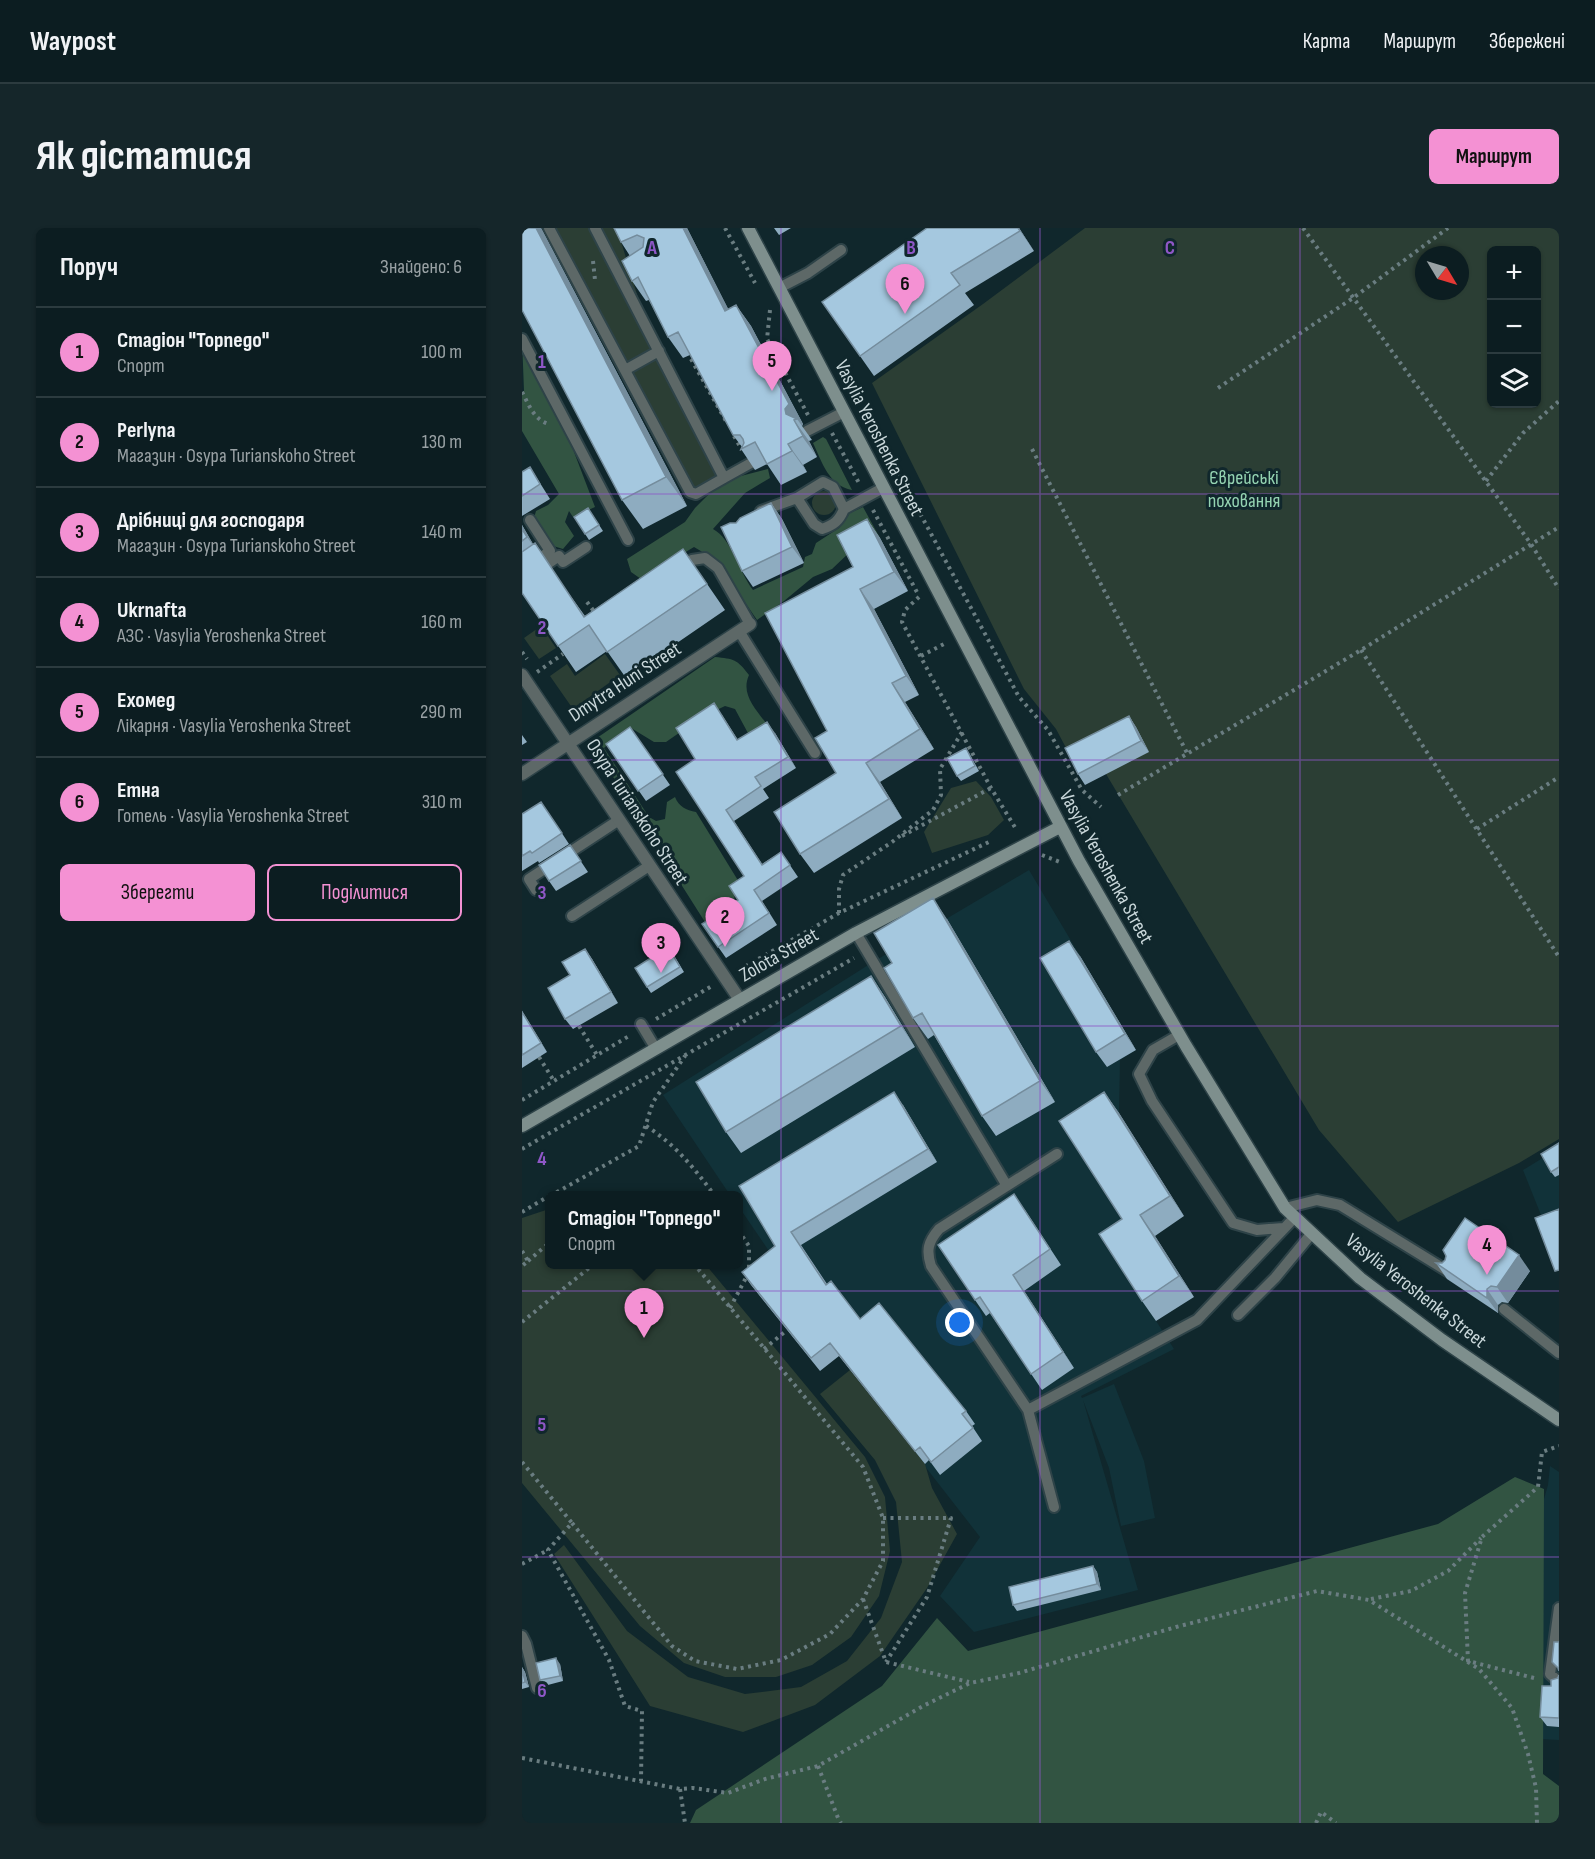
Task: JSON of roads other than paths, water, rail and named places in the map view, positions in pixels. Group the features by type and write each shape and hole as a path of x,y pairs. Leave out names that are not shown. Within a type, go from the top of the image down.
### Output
{"main road":[{"name":"Vasylia Yeroshenka Street","path":"748,228 1060,826 1179,1035 1285,1208 1360,1278 1442,1340 1559,1420"},
{"name":"Zolota Street","path":"522,1126 856,933 1060,826"}],"street":[{"name":"Dmytra Huni Street","path":"522,774 750,624"},
{"name":"Osypa Turianskoho Street","path":"522,675 740,1000"}],"lane":[{"path":"549,228 691,494 698,494 750,463"},
{"path":"595,228 724,478"},
{"path":"779,288 808,273 841,250"},
{"path":"621,279 633,272"},
{"path":"522,339 628,540"},
{"path":"625,370 659,351"},
{"path":"807,431 844,412"},
{"path":"747,518 797,498 823,482 833,487 844,509"},
{"path":"797,498 814,524 822,529 832,526 839,520 844,509 883,488"},
{"path":"522,571 550,552 530,520"},
{"path":"522,581 559,556 563,562 586,547"},
{"path":"672,573 692,560 705,558 718,568 750,624"},
{"path":"739,631 815,753"},
{"path":"536,890 529,879 619,820"},
{"path":"572,916 649,866"},
{"path":"856,933 1007,1186"},
{"path":"642,1026 656,1049"},
{"path":"1179,1035 1153,1050 1139,1074 1152,1101 1233,1223 1257,1230 1283,1228"},
{"path":"1054,1507 1028,1410 931,1266 927,1253 930,1240 939,1229 1057,1154"},
{"path":"1285,1208 1317,1200 1340,1205 1450,1272"},
{"path":"1028,1410 1197,1320 1295,1217"},
{"path":"1238,1315 1275,1278 1312,1233"},
{"path":"1504,1309 1559,1353"},
{"path":"1559,1608 1550,1674 1559,1682"},
{"path":"522,1636 537,1688"}],"place":[{"name":"Етна","path":"905,314"},
{"name":"Ехомед","path":"772,391"},
{"name":"Perlyna","path":"725,947"},
{"name":"Дрібниці для господаря","path":"661,973"},
{"name":"Ukrnafta","path":"1487,1275"},
{"name":"Стадіон \"Торпедо\"","path":"644,1338"}],"park label":[{"name":"Єврейські поховання","path":"1244,490"}]}
